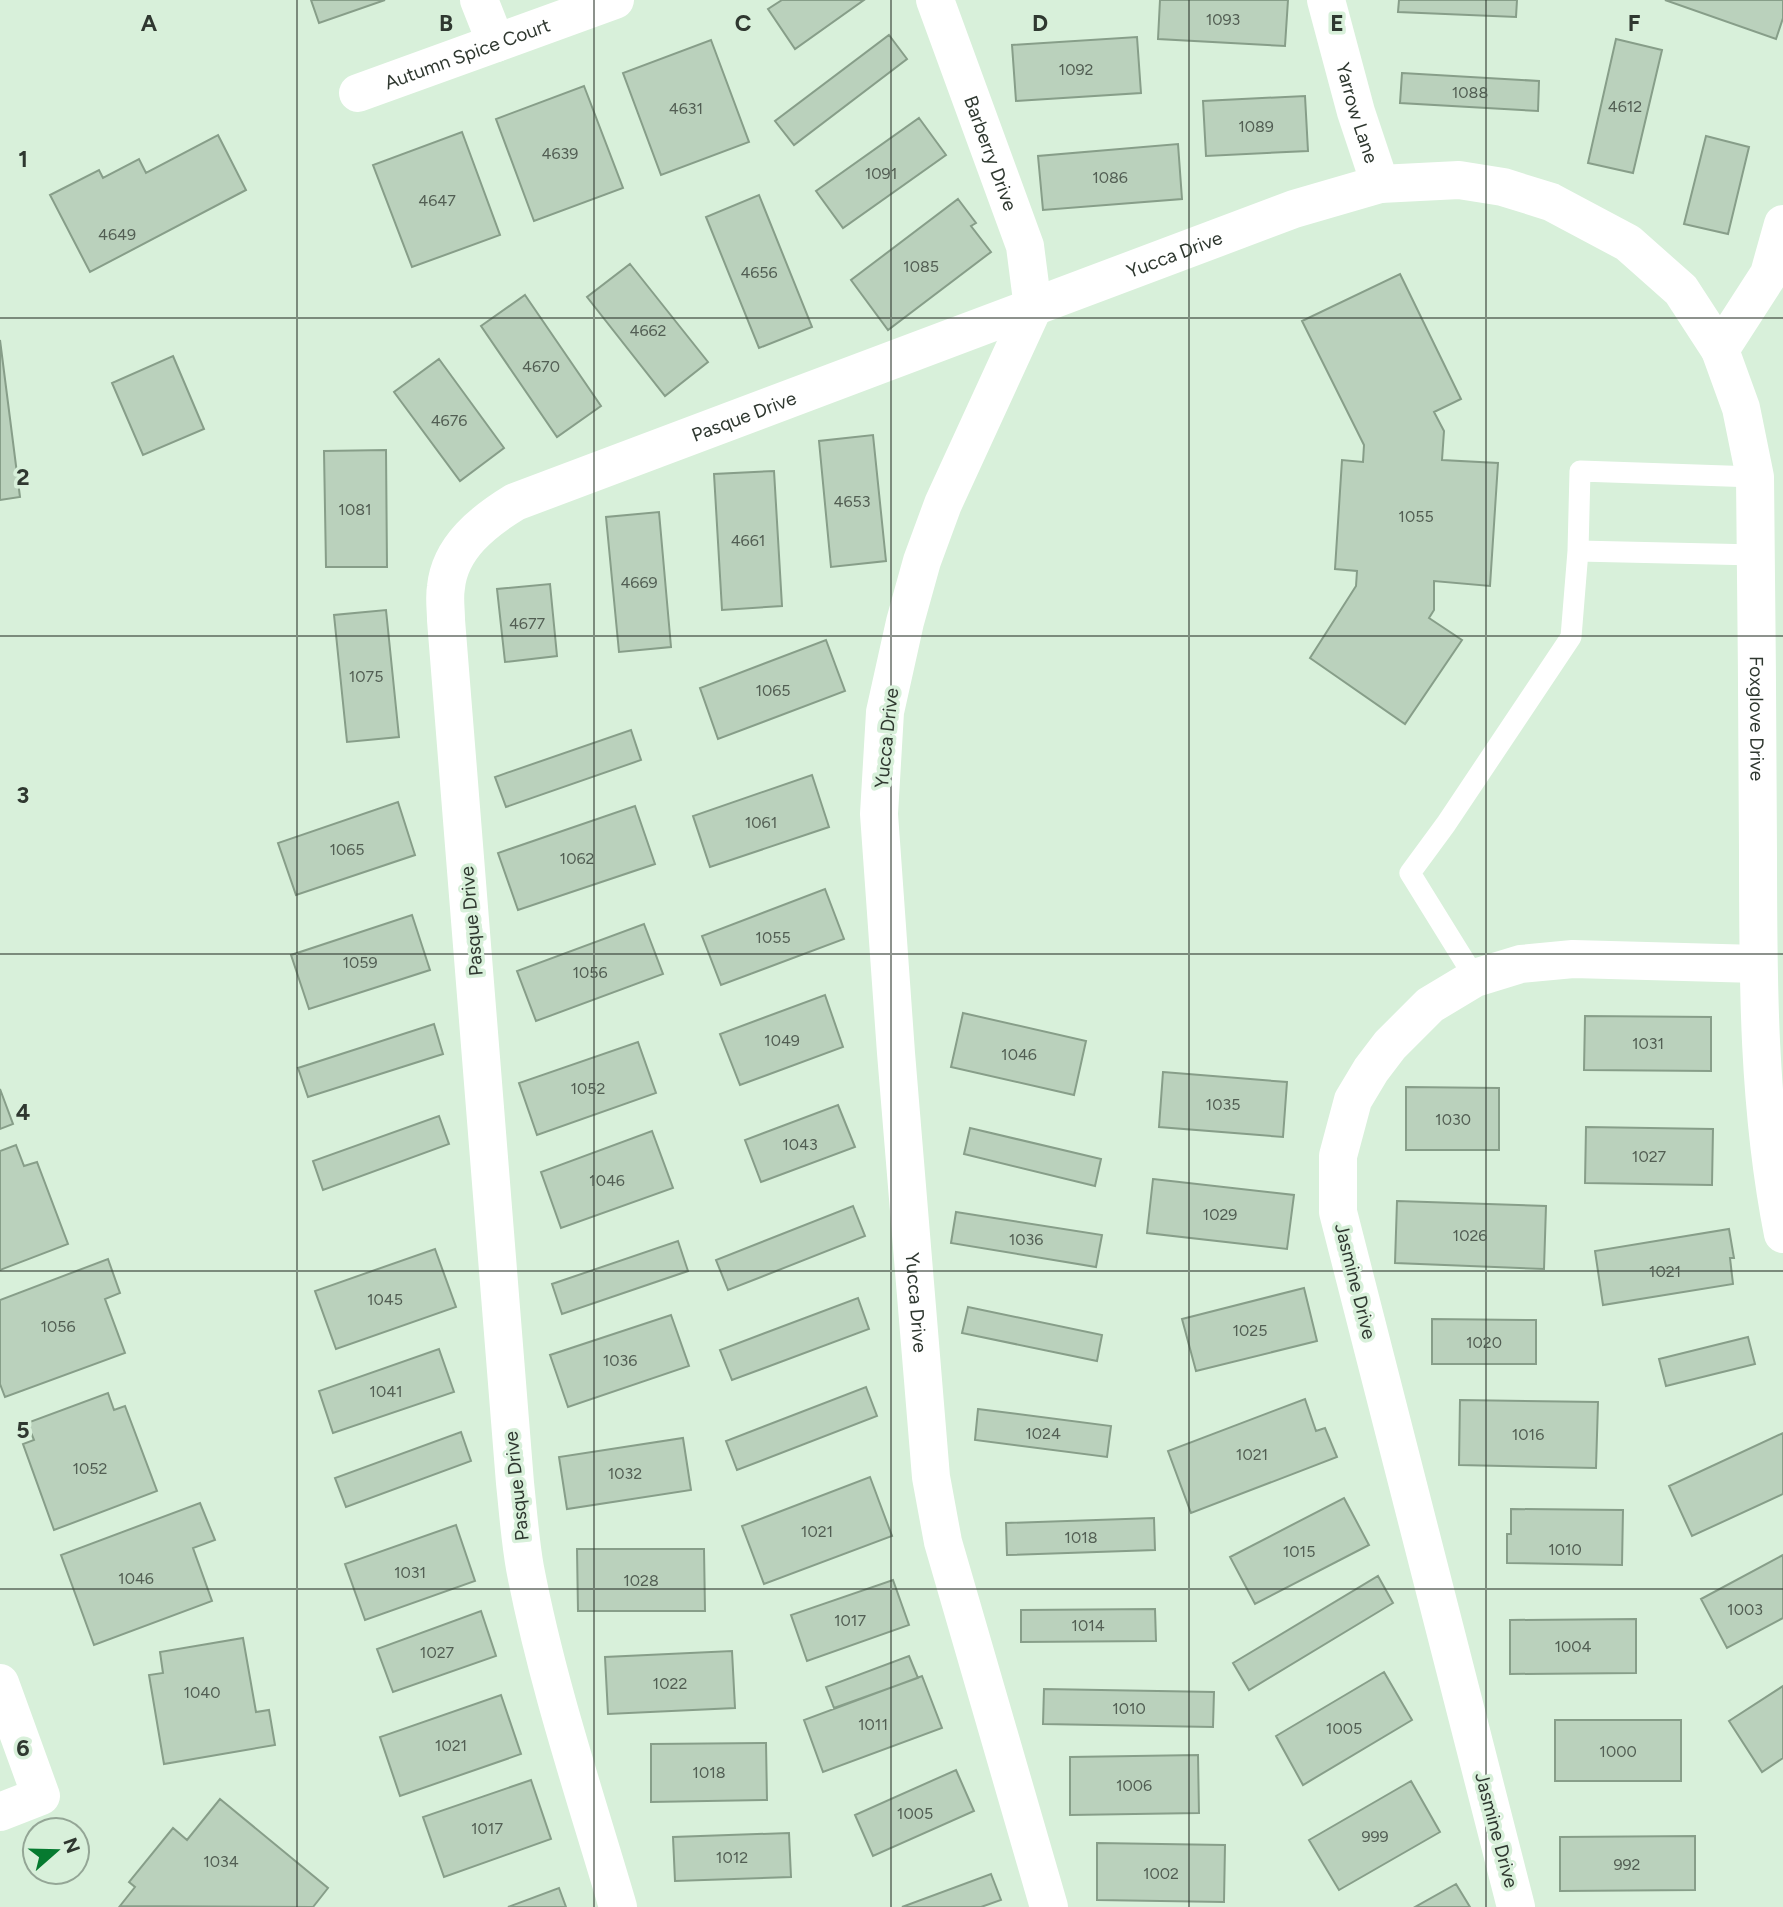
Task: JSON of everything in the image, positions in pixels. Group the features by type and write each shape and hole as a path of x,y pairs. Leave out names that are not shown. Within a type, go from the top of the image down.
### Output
{"street":[{"path":"480,0 496,43"},
{"name":"Autumn Spice Court","path":"358,93 615,0"},
{"name":"Barberry Drive","path":"935,0 1025,246 1033,308"},
{"name":"Yarrow Lane","path":"1326,0 1356,112 1380,184"},
{"name":"Yucca Drive","path":"1049,1907 943,1542 931,1477 897,1067 879,814 885,712 922,561 943,505 1033,308 1294,209 1380,184 1459,180 1503,187 1551,202 1628,243 1681,290 1720,350"},
{"path":"1720,350 1769,274 1783,224"},
{"name":"Pasque Drive","path":"618,1907 548,1668 524,1564 515,1483 446,620 446,587 451,566 463,546 486,520 515,502 1033,308"},
{"name":"Foxglove Drive","path":"1720,350 1769,478 1770,556 1758,964 1763,1094 1772,1180 1783,1234"},
{"name":"Jasmine Drive","path":"1517,1907 1338,1212 1338,1156 1353,1100 1390,1045 1430,1006 1475,978 1521,964 1573,959 1758,964"},
{"path":"0,1683 41,1796 0,1812"}],"lane":[{"path":"1475,978 1410,873 1446,824 1571,637 1578,551 1580,471 1769,478"},
{"path":"1578,551 1770,556"}],"building":[{"path":"311,0 385,0 319,23"},
{"path":"782,0 864,0 795,49 768,9"},
{"path":"1160,0 1288,0 1285,46 1158,39"},
{"path":"1399,0 1517,0 1516,17 1398,12"},
{"path":"1665,0 1783,0 1783,18 1776,39"},
{"path":"889,35 907,59 794,145 775,121"},
{"path":"1137,37 1141,93 1016,101 1012,45"},
{"path":"1616,39 1662,50 1633,173 1588,163"},
{"path":"711,40 749,142 661,175 623,73"},
{"path":"1402,73 1539,81 1538,111 1400,103"},
{"path":"584,86 623,188 534,221 496,119"},
{"path":"1305,96 1308,151 1206,156 1203,101"},
{"path":"919,118 946,155 843,228 816,191"},
{"path":"462,132 500,235 412,267 373,165"},
{"path":"218,135 246,190 90,272 50,195 99,170 103,178 139,159 146,173"},
{"path":"1706,136 1749,147 1728,234 1684,224"},
{"path":"1178,144 1182,199 1043,210 1038,156"},
{"path":"759,195 812,327 759,348 706,217"},
{"path":"958,199 976,223 971,226 991,252 888,330 851,280"},
{"path":"630,264 708,362 665,396 587,297"},
{"path":"1400,274 1461,399 1434,412 1444,431 1442,460 1498,463 1490,586 1434,581 1434,610 1429,618 1462,640 1405,724 1310,658 1356,586 1357,571 1335,569 1342,460 1363,462 1364,445 1302,321"},
{"path":"525,295 601,406 557,437 481,326"},
{"path":"0,340 20,497 0,500"},
{"path":"173,356 204,429 143,455 112,383"},
{"path":"439,359 504,448 460,481 394,392"},
{"path":"873,435 886,561 831,567 819,441"},
{"path":"386,450 387,567 326,567 324,451"},
{"path":"774,471 782,606 722,610 714,474"},
{"path":"659,512 671,647 619,652 606,517"},
{"path":"550,584 557,656 505,662 497,589"},
{"path":"386,610 399,737 347,742 334,615"},
{"path":"826,640 845,691 718,739 700,688"},
{"path":"631,730 641,760 506,807 495,777"},
{"path":"812,775 829,827 710,867 693,816"},
{"path":"398,802 415,855 296,895 278,843"},
{"path":"635,806 655,864 518,910 498,853"},
{"path":"825,889 844,939 721,985 702,936"},
{"path":"412,915 430,970 309,1009 291,955"},
{"path":"644,924 663,974 536,1021 517,971"},
{"path":"825,995 843,1047 740,1085 720,1034"},
{"path":"963,1013 1086,1041 1074,1095 951,1067"},
{"path":"1585,1016 1711,1017 1711,1071 1584,1070"},
{"path":"434,1024 443,1054 308,1097 298,1068"},
{"path":"638,1042 656,1093 537,1135 519,1083"},
{"path":"1163,1072 1287,1082 1283,1137 1159,1127"},
{"path":"1406,1087 1499,1088 1499,1150 1406,1150"},
{"path":"0,1089 13,1124 0,1129"},
{"path":"838,1105 855,1147 761,1182 745,1140"},
{"path":"439,1116 449,1144 323,1190 313,1161"},
{"path":"1586,1127 1713,1129 1712,1185 1585,1183"},
{"path":"970,1128 1101,1159 1095,1186 964,1154"},
{"path":"652,1131 673,1188 561,1228 541,1172"},
{"path":"16,1145 24,1166 37,1162 68,1244 0,1270 0,1151"},
{"path":"1153,1179 1294,1195 1287,1249 1147,1233"},
{"path":"1397,1201 1546,1206 1544,1269 1395,1263"},
{"path":"853,1206 865,1236 728,1290 716,1260"},
{"path":"956,1212 1102,1235 1096,1267 951,1243"},
{"path":"1729,1229 1734,1258 1730,1258 1733,1284 1603,1305 1595,1251"},
{"path":"678,1241 688,1271 562,1314 552,1284"},
{"path":"435,1249 456,1307 336,1349 315,1291"},
{"path":"108,1259 120,1293 105,1299 125,1353 5,1397 0,1384 0,1300"},
{"path":"1304,1288 1317,1341 1196,1371 1182,1319"},
{"path":"858,1298 869,1329 732,1380 720,1350"},
{"path":"968,1307 1102,1335 1097,1361 962,1333"},
{"path":"671,1315 689,1366 568,1407 550,1355"},
{"path":"1432,1319 1536,1320 1536,1364 1432,1364"},
{"path":"1748,1337 1755,1364 1666,1386 1659,1359"},
{"path":"439,1349 454,1392 333,1433 319,1391"},
{"path":"866,1387 877,1416 737,1470 726,1441"},
{"path":"108,1393 114,1410 125,1406 157,1491 54,1530 23,1444 34,1440 27,1423"},
{"path":"1305,1399 1316,1431 1325,1428 1337,1457 1191,1513 1168,1451"},
{"path":"1460,1400 1598,1402 1596,1468 1459,1465"},
{"path":"978,1409 1111,1426 1107,1457 975,1440"},
{"path":"461,1432 471,1461 346,1507 335,1478"},
{"path":"1783,1433 1783,1494 1692,1536 1669,1486"},
{"path":"683,1438 691,1490 567,1509 559,1457"},
{"path":"870,1477 892,1536 764,1584 742,1526"},
{"path":"1344,1498 1369,1545 1255,1604 1230,1557"},
{"path":"200,1503 215,1540 193,1548 212,1601 94,1645 61,1555"},
{"path":"1511,1509 1623,1510 1622,1565 1507,1563 1507,1534 1511,1534"},
{"path":"1154,1518 1155,1550 1007,1555 1006,1523"},
{"path":"456,1525 475,1581 365,1620 345,1564"},
{"path":"577,1549 704,1549 705,1611 578,1611"},
{"path":"1783,1555 1783,1618 1727,1648 1701,1599"},
{"path":"1378,1576 1393,1603 1249,1690 1233,1663"},
{"path":"893,1580 909,1625 807,1661 791,1615"},
{"path":"1155,1609 1156,1641 1021,1642 1021,1610"},
{"path":"481,1611 496,1656 393,1692 377,1649"},
{"path":"1636,1619 1636,1673 1510,1674 1510,1620"},
{"path":"243,1638 256,1712 269,1710 275,1745 164,1764 149,1675 163,1673 160,1652"},
{"path":"732,1651 735,1708 608,1714 605,1657"},
{"path":"909,1656 918,1678 834,1708 826,1687"},
{"path":"1384,1672 1412,1720 1303,1785 1276,1736"},
{"path":"922,1676 942,1728 823,1772 804,1720"},
{"path":"1783,1686 1783,1758 1762,1772 1729,1721"},
{"path":"1044,1689 1214,1692 1213,1727 1043,1724"},
{"path":"501,1695 521,1754 400,1796 380,1737"},
{"path":"1555,1720 1681,1720 1681,1781 1555,1781"},
{"path":"766,1743 767,1800 651,1802 651,1744"},
{"path":"1198,1755 1199,1813 1070,1815 1070,1757"},
{"path":"956,1770 974,1811 873,1856 855,1815"},
{"path":"531,1780 551,1839 444,1877 423,1817"},
{"path":"1411,1781 1440,1832 1339,1890 1309,1840"},
{"path":"220,1799 328,1888 313,1907 120,1906 135,1887 129,1882 173,1828 187,1840"},
{"path":"789,1833 791,1877 675,1881 673,1837"},
{"path":"1695,1836 1695,1890 1560,1891 1560,1837"},
{"path":"1097,1843 1225,1845 1224,1902 1097,1900"},
{"path":"991,1874 1001,1900 981,1907 902,1907"},
{"path":"1456,1884 1470,1907 1415,1907"},
{"path":"559,1888 566,1907 508,1907"}]}
